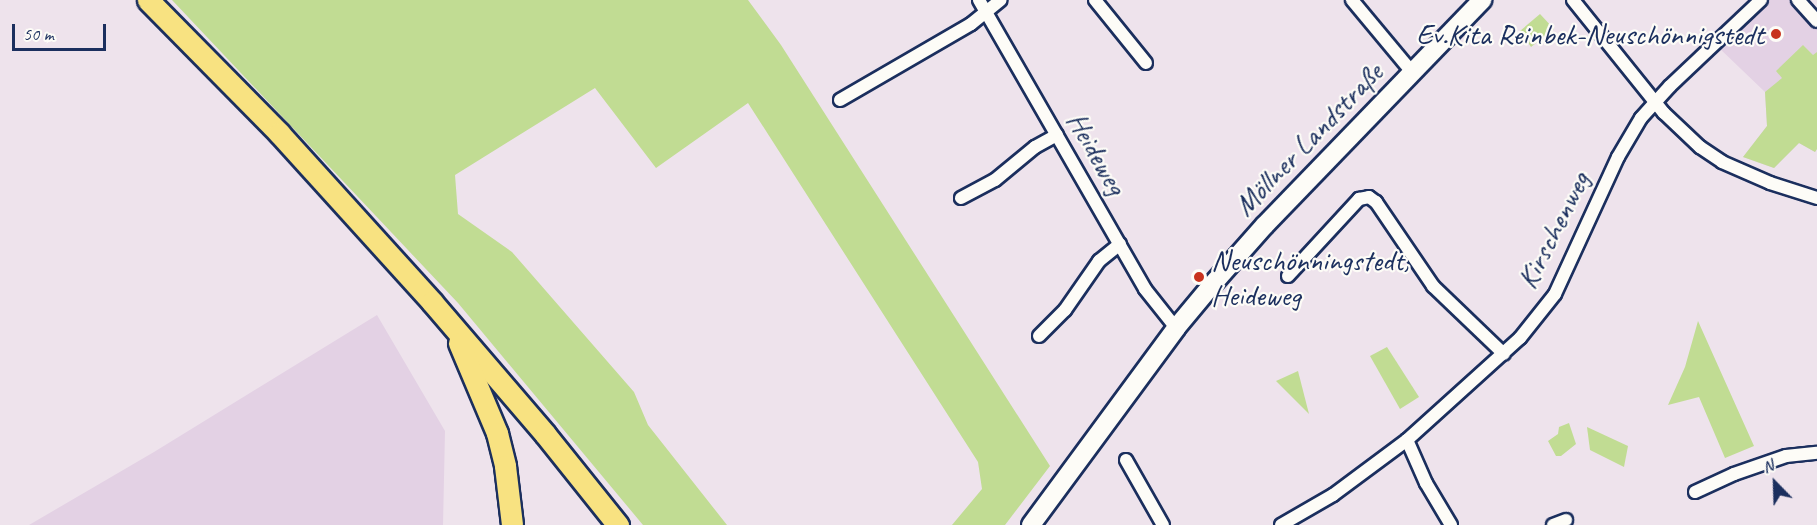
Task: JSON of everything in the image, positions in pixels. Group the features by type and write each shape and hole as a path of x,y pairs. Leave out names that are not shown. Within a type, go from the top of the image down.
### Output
{"highway":[{"path":"148,0 279,133 452,326 545,434 618,525"},
{"path":"452,326 496,433 505,466 512,525"}],"main road":[{"name":"Möllner Landstraße","path":"1031,525 1176,328 1264,225 1482,0"}],"street":[{"name":"Heideweg","path":"979,0 1145,289 1176,328"},
{"path":"840,100 971,24 1001,0"},
{"path":"1095,0 1146,63"},
{"path":"1352,0 1412,72"},
{"path":"1573,0 1675,125 1722,162 1770,183 1817,198"},
{"name":"Kirschenweg","path":"1281,525 1333,495 1407,440 1504,354 1555,294 1618,157 1641,118 1761,0"},
{"path":"1798,0 1817,21"},
{"path":"962,198 995,180 1035,147 1057,135"},
{"path":"1288,276 1359,199 1369,197 1376,202 1433,286 1504,354"},
{"path":"1039,336 1065,310 1100,261 1120,244"},
{"path":"1407,440 1426,483 1451,525"},
{"path":"1695,492 1734,474 1786,456 1817,453"},
{"path":"1126,460 1163,525"},
{"path":"1553,525 1566,520"}],"shaded area":[{"path":"1765,0 1795,0 1817,24 1817,149 1815,152 1799,143 1774,168 1743,157 1767,126 1765,92 1717,46"},
{"path":"377,315 445,431 443,525 29,525 154,452"}],"green space":[{"path":"172,0 748,0 781,45 1050,466 1005,525 952,525 982,489 978,462 748,103 656,168 595,88 455,175 458,214 512,252 634,392 648,425 727,525 643,525 458,303"},
{"path":"1540,14 1554,29 1531,47 1520,31"},
{"path":"1803,45 1813,55 1817,52 1817,149 1815,152 1799,143 1774,168 1743,157 1767,126 1765,92 1782,78 1776,71"},
{"path":"1698,321 1754,446 1725,458 1699,397 1668,405 1685,367"},
{"path":"1387,347 1419,397 1400,409 1370,356"},
{"path":"1298,371 1309,414 1276,381"},
{"path":"1569,423 1576,444 1561,456 1556,456 1548,441 1558,434 1559,427"},
{"path":"1587,427 1628,446 1624,467 1590,450"}],"place":[{"name":"Ev.Kita Reinbek-Neuschönnigstedt","path":"1776,34"},
{"name":"Neuschönningstedt, Heideweg","path":"1199,277"}]}
